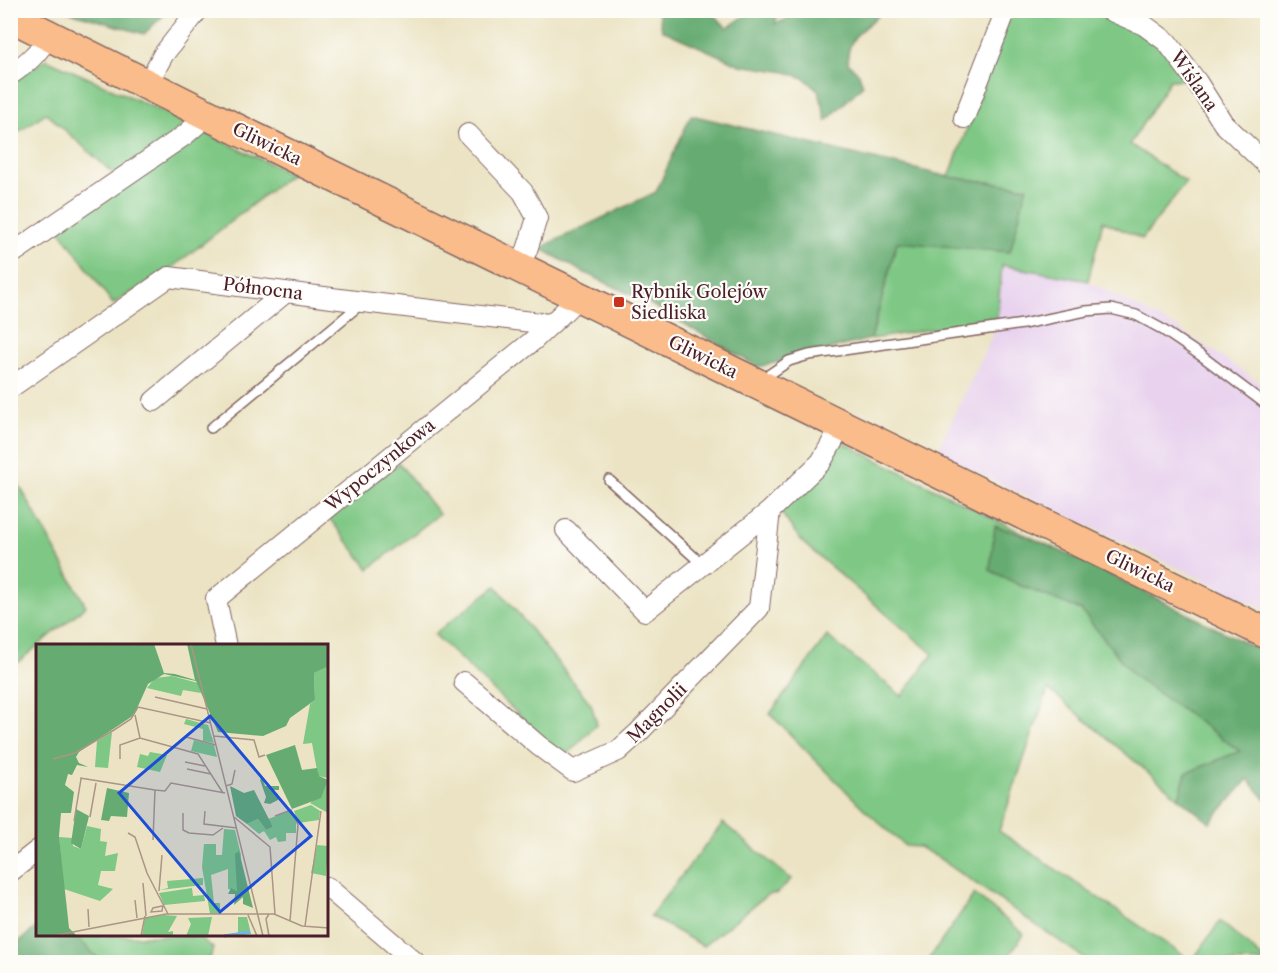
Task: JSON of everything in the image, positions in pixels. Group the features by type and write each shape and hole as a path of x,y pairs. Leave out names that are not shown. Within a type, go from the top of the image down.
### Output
{"main road":[{"name":"Gliwicka","path":"10,16 1268,634"}],"street":[{"path":"147,85 163,55 198,10"},
{"path":"964,118 1006,10"},
{"name":"Wiślana","path":"1109,10 1144,26 1167,42 1197,82 1223,123 1268,166"},
{"path":"10,75 32,60 42,48 49,34"},
{"path":"10,255 184,135 208,115"},
{"path":"468,134 524,192 537,218 518,267"},
{"name":"Północna","path":"10,388 169,277 549,324"},
{"path":"154,401 286,292"},
{"name":"Wypoczynkowa","path":"226,644 216,599 535,339 578,296"},
{"path":"566,530 645,610 770,511 820,462 842,425"},
{"name":"Magnolii","path":"464,682 539,746 573,771 618,751 759,608 770,511"},
{"path":"10,872 36,852"},
{"path":"328,888 415,963"}],"lane":[{"path":"211,428 363,302"},
{"path":"760,385 764,378 789,361 809,355 1111,309 1136,315 1170,334 1268,406"},
{"path":"609,480 702,564"}],"shaded area":[{"path":"1002,265 1088,281 1181,330 1267,387 1267,610 936,453 993,334"}],"green space":[{"path":"66,11 168,11 144,34"},
{"path":"658,11 711,11 727,28 752,11 780,11 775,24 797,11 874,11 879,15 856,35 848,54 848,63 859,74 863,85 826,121 819,91 804,78 786,72 740,65 662,30"},
{"path":"1011,11 1094,11 1113,15 1164,45 1188,79 1170,80 1130,144 1186,182 1142,239 1103,221 1088,281 1002,265 997,318 871,339 897,242 1010,251 1026,187 949,177"},
{"path":"46,59 188,123 116,176 46,113 11,137 10,84"},
{"path":"691,115 949,177 1027,187 1010,252 897,242 871,339 758,367 645,301 583,272 540,248 656,192"},
{"path":"202,131 291,174 173,267 113,304 59,229"},
{"path":"842,442 1030,537 995,527 1081,610 1133,675 1241,752 1186,773 1179,798 1048,689 999,831 1192,961 1220,921 1267,962 1090,962 937,857 919,847 905,846 863,808 770,714 827,636 902,696 933,654 802,542 779,510"},
{"path":"399,463 439,514 369,569 329,518"},
{"path":"16,479 86,606 40,644 36,644 36,647 11,668 10,484"},
{"path":"995,526 1030,537 1091,565 1267,654 1267,801 1248,779 1210,823 1179,798 1186,773 1240,751 1133,675 1081,610 1019,585 990,570"},
{"path":"496,586 591,704 597,724 564,758 434,634"},
{"path":"723,823 791,879 778,893 767,895 703,946 650,916"},
{"path":"974,894 1024,934 1004,962 927,962"},
{"path":"36,928 36,937 76,937 102,962 11,962 11,948"},
{"path":"76,937 199,937 213,948 210,959 206,962 102,962"}],"place":[{"name":"Rybnik Golejów Siedliska","path":"619,302"}]}
